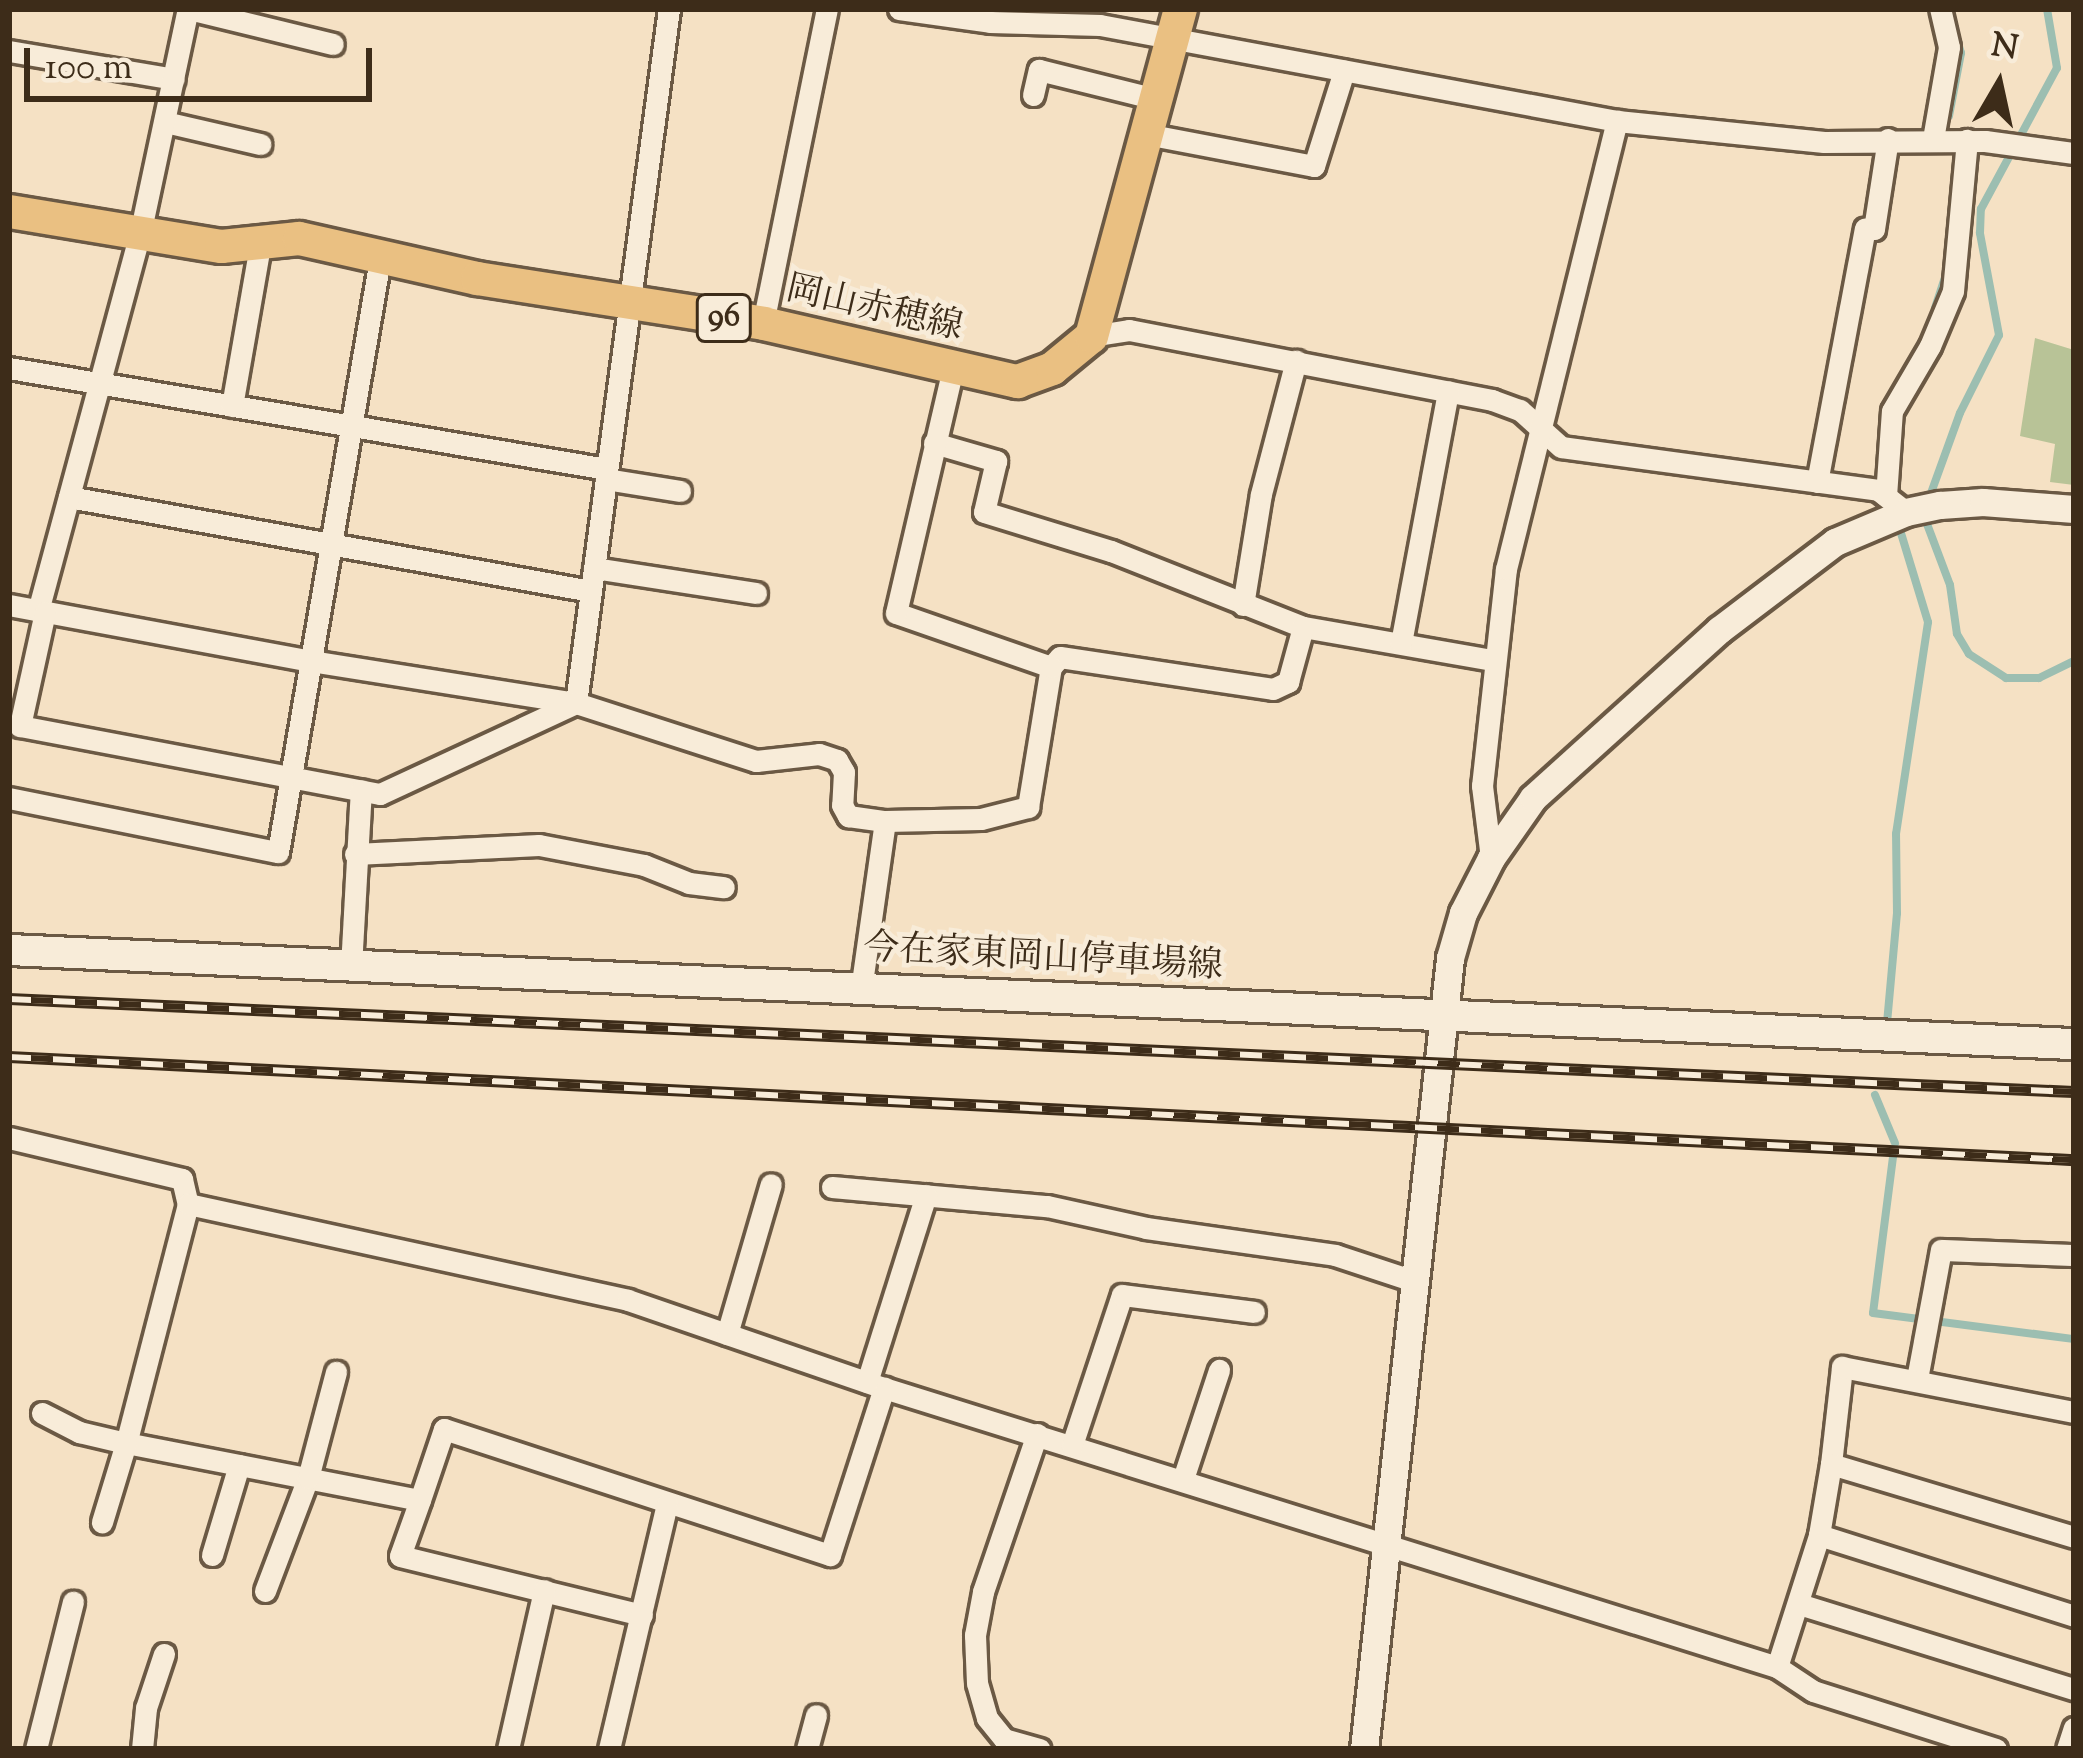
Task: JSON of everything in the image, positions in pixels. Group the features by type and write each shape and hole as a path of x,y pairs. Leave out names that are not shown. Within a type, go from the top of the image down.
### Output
{"main road":[{"path":"1091,336 1176,25"},
{"name":"岡山赤穂線","path":"9,211 221,246 299,238 477,278 764,323 1017,381 1052,368 1091,336"},
{"name":"今在家東岡山停車場線","path":"9,950 2074,1044"}],"street":[{"path":"333,44 189,9 140,234 69,497 20,725 380,794 576,703"},
{"path":"576,703 669,9"},
{"path":"764,323 827,9"},
{"path":"899,9 990,22 1176,25 1344,71 1617,121 1824,142 1967,140 2074,153"},
{"path":"1933,139 1949,47 1940,9"},
{"path":"9,50 174,79"},
{"path":"1034,94 1039,70 1156,99"},
{"path":"1146,134 1314,166 1344,71"},
{"path":"1491,858 1482,787 1506,569 1598,216 1617,121"},
{"path":"165,122 260,144"},
{"path":"1817,482 1865,229 1874,229 1888,139"},
{"path":"1896,504 1892,411 1930,346 1953,291 1967,140"},
{"path":"232,406 261,239"},
{"path":"9,798 278,852 381,253"},
{"path":"1091,336 1130,330 1448,391 1520,410 1562,447 1878,490 1896,504"},
{"path":"1244,604 1261,494 1296,361"},
{"path":"9,368 352,427 680,491"},
{"path":"953,369 896,613 1051,667"},
{"path":"1401,643 1448,391"},
{"path":"934,443 996,461 984,512 1111,551 1304,627 1493,660"},
{"path":"69,497 331,544 593,579 756,593"},
{"path":"1364,1749 1450,958 1463,913 1491,858 1534,798 1719,630 1818,552 1896,504 1983,502 2074,509"},
{"path":"9,605 311,662 576,703 756,760 819,754 837,760 844,772 842,805 848,816 885,821 981,819 1028,807 1051,667 1060,657 1273,689 1288,682 1304,627"},
{"path":"351,967 361,790"},
{"path":"861,990 885,821"},
{"path":"355,854 539,845 644,865 689,884 724,887"},
{"path":"9,1138 182,1179 188,1204 102,1522"},
{"path":"727,1334 771,1184"},
{"path":"832,1187 1047,1206 1146,1228 1335,1255 1414,1281"},
{"path":"642,1615 400,1556 444,1429 830,1555 926,1195"},
{"path":"188,1204 628,1300 876,1385 1388,1541 1777,1667 1813,1691 1939,1741 1996,1749"},
{"path":"1917,1379 1941,1250 2074,1256"},
{"path":"1072,1445 1123,1295 1254,1312"},
{"path":"1777,1667 1819,1535 1842,1367 2074,1412"},
{"path":"1183,1479 1219,1370"},
{"path":"265,1591 308,1478 336,1372"},
{"path":"42,1413 79,1432 126,1443 420,1500"},
{"path":"1036,1434 983,1592 975,1635 976,1683 987,1718 1004,1739 1036,1748"},
{"path":"1831,1464 2074,1537"},
{"path":"212,1555 239,1465"},
{"path":"609,1749 667,1504"},
{"path":"1819,1535 2074,1616"},
{"path":"508,1749 544,1591"},
{"path":"36,1749 73,1602"},
{"path":"1799,1604 2074,1689"},
{"path":"142,1749 146,1708 164,1654"},
{"path":"807,1749 816,1715"},
{"path":"2067,1749 2074,1728"}],"green space":[{"path":"2035,338 2074,350 2074,485 2050,482 2055,444 2020,436"}],"waterway":[{"path":"1931,493 1960,413 1999,335 1980,233 1981,209 2057,68 2047,9"},
{"path":"1949,116 1961,53 1957,40"},
{"path":"1935,308 1945,277"},
{"path":"1927,524 1950,585 1957,634 1969,654 2006,678 2039,678 2074,661"},
{"path":"1887,1023 1897,913 1896,834 1928,622 1901,533"},
{"path":"1875,1095 1895,1143"},
{"path":"1893,1157 1873,1313 2074,1339"}],"railway":[{"path":"9,999 2074,1092"},
{"path":"9,1057 2074,1160"}]}
